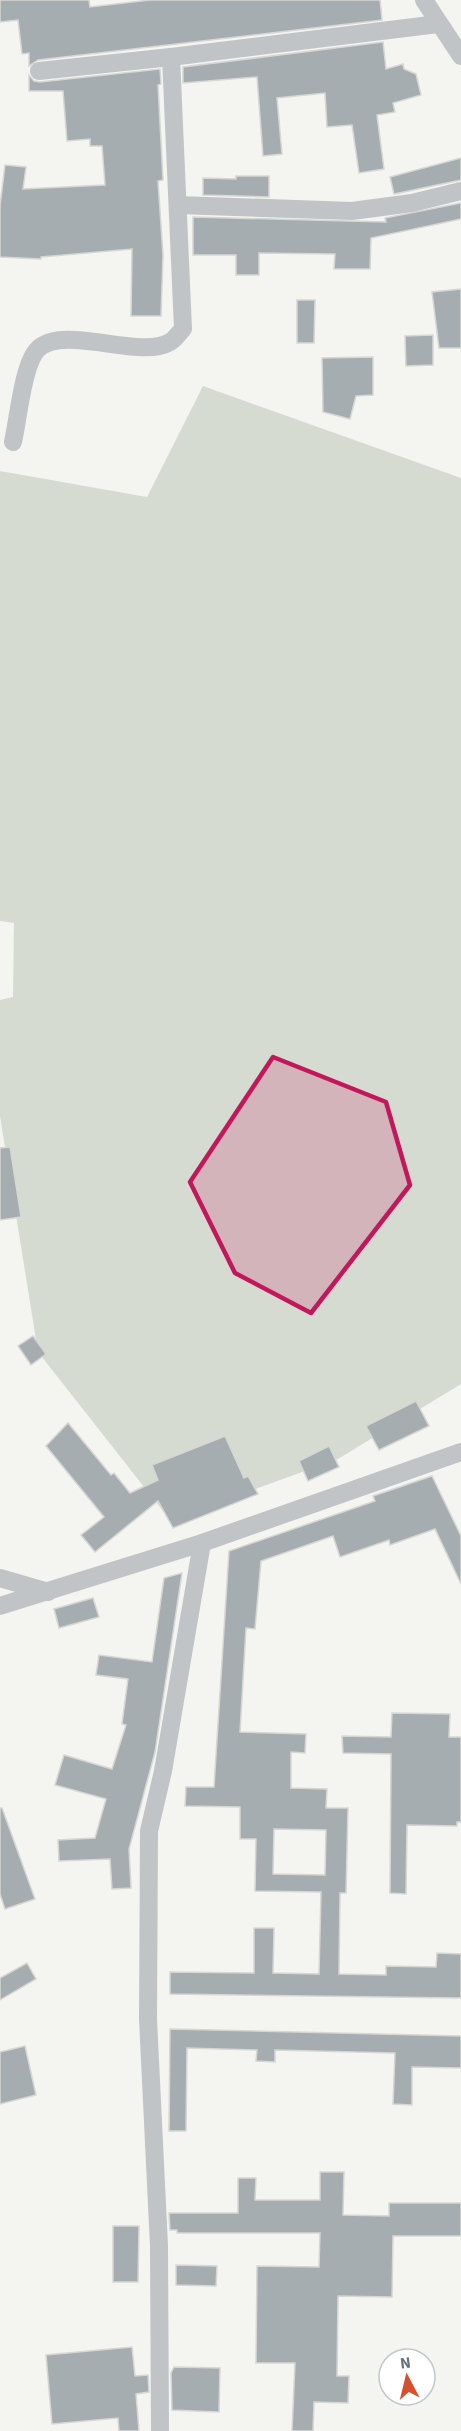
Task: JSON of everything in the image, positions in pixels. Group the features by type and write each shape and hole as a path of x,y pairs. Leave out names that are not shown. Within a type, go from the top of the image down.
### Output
{"street":[{"path":"424,0 461,56"},
{"path":"39,71 438,24"},
{"path":"13,442 30,364 39,348 59,340 155,347 171,342 183,329 171,57"},
{"path":"178,205 352,211 412,203 461,191"},
{"path":"0,1606 202,1543 461,1452"},
{"path":"160,2431 159,2246 148,2019 149,1831 163,1771 202,1543"},
{"path":"0,1578 50,1592"}],"highlighted area":[{"path":"273,1057 386,1102 410,1185 311,1313 235,1273 190,1182"}],"shaded area":[{"path":"203,386 461,478 461,1384 338,1459 170,1520 38,1352 0,1116 0,1000 13,997 14,923 0,921 0,471 147,497"}],"building":[{"path":"0,0 89,0 90,7 150,0 380,0 382,20 38,60 29,66 29,53 22,54 18,20 0,22"},
{"path":"383,42 386,69 403,64 404,69 416,74 421,95 393,103 395,112 377,115 384,169 359,173 352,125 327,127 325,93 277,98 282,154 263,156 257,77 183,83 183,67"},
{"path":"160,69 161,84 158,85 163,180 158,181 163,255 161,316 131,316 132,249 41,257 41,259 0,257 0,206 5,165 26,167 23,189 105,185 102,146 90,146 90,139 67,141 63,91 29,91 29,75 34,81 40,82"},
{"path":"461,158 461,180 394,194 390,177"},
{"path":"236,176 269,176 269,197 203,195 203,178 236,179"},
{"path":"461,203 461,219 371,238 370,269 334,269 335,254 259,253 259,275 236,275 236,255 193,255 193,217 386,222 385,218"},
{"path":"461,289 461,348 439,348 432,292"},
{"path":"297,300 315,300 314,343 297,343"},
{"path":"433,335 433,365 406,366 405,336"},
{"path":"373,357 373,395 356,396 350,419 323,412 322,358"},
{"path":"10,1147 21,1217 0,1220 0,1148"},
{"path":"33,1336 46,1354 31,1365 18,1346"},
{"path":"416,1401 429,1426 379,1450 366,1426"},
{"path":"68,1423 111,1475 114,1473 130,1493 158,1480 152,1465 225,1436 244,1478 248,1476 258,1494 173,1528 158,1501 95,1552 81,1535 104,1517 46,1446"},
{"path":"329,1446 339,1467 308,1481 299,1461"},
{"path":"432,1476 461,1536 461,1584 435,1529 390,1545 389,1540 340,1557 333,1536 261,1561 255,1629 246,1628 240,1732 306,1734 305,1753 291,1752 291,1788 327,1789 326,1808 348,1808 346,1893 340,1893 339,1974 386,1975 386,1966 436,1967 437,1953 461,1954 461,1998 170,1994 170,1972 254,1973 254,1928 274,1928 273,1973 319,1974 321,1892 255,1891 256,1839 240,1839 240,1807 185,1806 186,1787 214,1787 229,1551 375,1501 373,1496","holes":["274,1829 326,1830 325,1875 273,1874"]},
{"path":"182,1573 155,1752 129,1849 131,1888 112,1889 110,1859 59,1861 58,1840 95,1838 106,1799 55,1785 64,1755 112,1769 126,1725 122,1724 128,1679 96,1675 99,1655 152,1662 164,1578"},
{"path":"93,1598 99,1617 59,1628 54,1609"},
{"path":"392,1713 450,1714 449,1737 461,1737 461,1822 457,1822 457,1826 407,1825 406,1894 390,1893 391,1754 343,1753 342,1736 391,1737"},
{"path":"0,1808 2,1808 35,1899 5,1909 0,1894"},
{"path":"27,1963 36,1979 0,2000 0,1978"},
{"path":"170,2029 461,2036 461,2068 412,2067 412,2105 393,2104 395,2053 275,2050 275,2062 256,2061 257,2050 187,2048 186,2131 169,2131"},
{"path":"25,2046 36,2095 0,2104 0,2052"},
{"path":"320,2172 344,2172 343,2215 389,2216 389,2203 461,2203 461,2236 393,2236 392,2297 338,2296 337,2376 349,2376 348,2403 314,2402 313,2431 292,2431 295,2363 256,2363 257,2266 319,2267 320,2233 177,2233 177,2230 170,2230 169,2213 238,2213 238,2178 256,2178 255,2200 320,2200"},
{"path":"113,2226 139,2226 138,2282 113,2282"},
{"path":"176,2265 217,2266 216,2286 176,2285"},
{"path":"132,2347 135,2376 148,2375 149,2392 136,2394 139,2431 119,2431 118,2418 52,2424 46,2355"},
{"path":"174,2367 220,2368 219,2412 172,2410 171,2373"}]}
